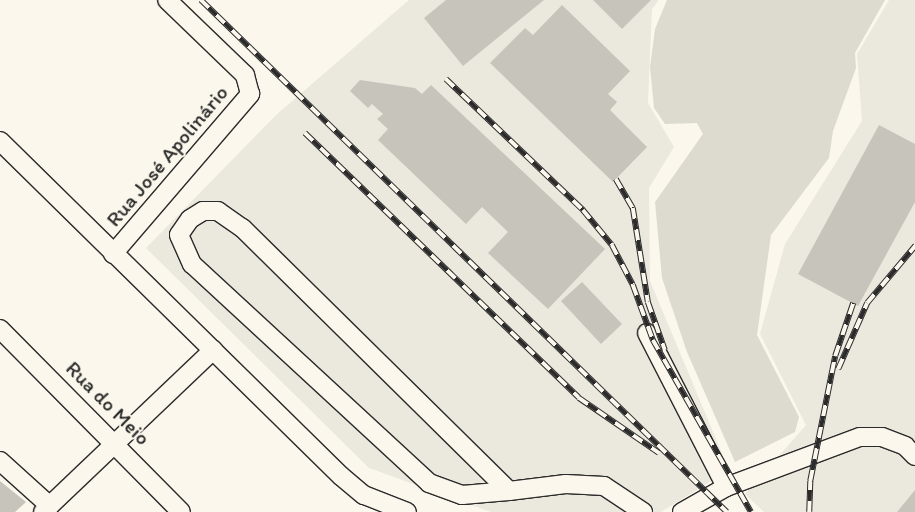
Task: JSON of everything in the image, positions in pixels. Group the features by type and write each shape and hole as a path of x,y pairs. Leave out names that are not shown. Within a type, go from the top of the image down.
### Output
{"street":[{"name":"Rua José Apolinário","path":"113,254 250,94 245,75 167,0"},
{"path":"0,141 341,476 364,495 407,512"},
{"path":"509,491 242,228 218,211 204,211 190,219 178,235 192,264 416,474 462,494 509,491 566,484 604,486 643,512"},
{"name":"Rua do Meio","path":"0,329 114,440 181,512"},
{"path":"647,333 726,487"},
{"path":"0,461 47,509 114,440 213,350"},
{"path":"682,512 726,487 860,437 882,437 904,446 915,456"}],"shaded area":[{"path":"409,0 659,0 652,9 648,103 674,147 649,188 650,281 729,470 661,512 491,512 369,468 146,248 276,115"},
{"path":"667,0 885,0 855,53 856,68 833,131 829,158 771,235 757,335 799,417 795,432 735,462 687,352 662,278 655,202 703,134 697,123 665,124 654,108 650,67 655,29"},
{"path":"889,0 915,0 915,512 764,512 745,494 806,425 760,334 785,244 862,121 857,54"}],"building":[{"path":"446,0 544,0 463,66 424,18"},
{"path":"593,0 651,0 622,29"},
{"path":"562,5 630,71 608,94 617,102 610,110 647,147 613,182 490,63 525,28 533,35"},
{"path":"360,80 415,88 422,94 431,85 605,249 548,309 488,253 508,232 482,207 466,224 378,140 388,129 377,119 383,114 372,104 368,108 350,91"},
{"path":"879,125 915,144 915,202 858,306 798,274"},
{"path":"582,282 622,324 601,344 561,301"},
{"path":"0,481 26,502 15,512 0,512"},
{"path":"915,490 915,512 897,512"}],"railway":[{"path":"201,0 727,512"},
{"path":"446,79 583,210 612,245 633,285 653,340 751,512"},
{"path":"305,133 579,398 659,453"},
{"path":"616,179 633,208 648,302 665,350"},
{"path":"838,369 867,303 915,246"},
{"path":"809,512 810,481 835,356 853,303"}]}
